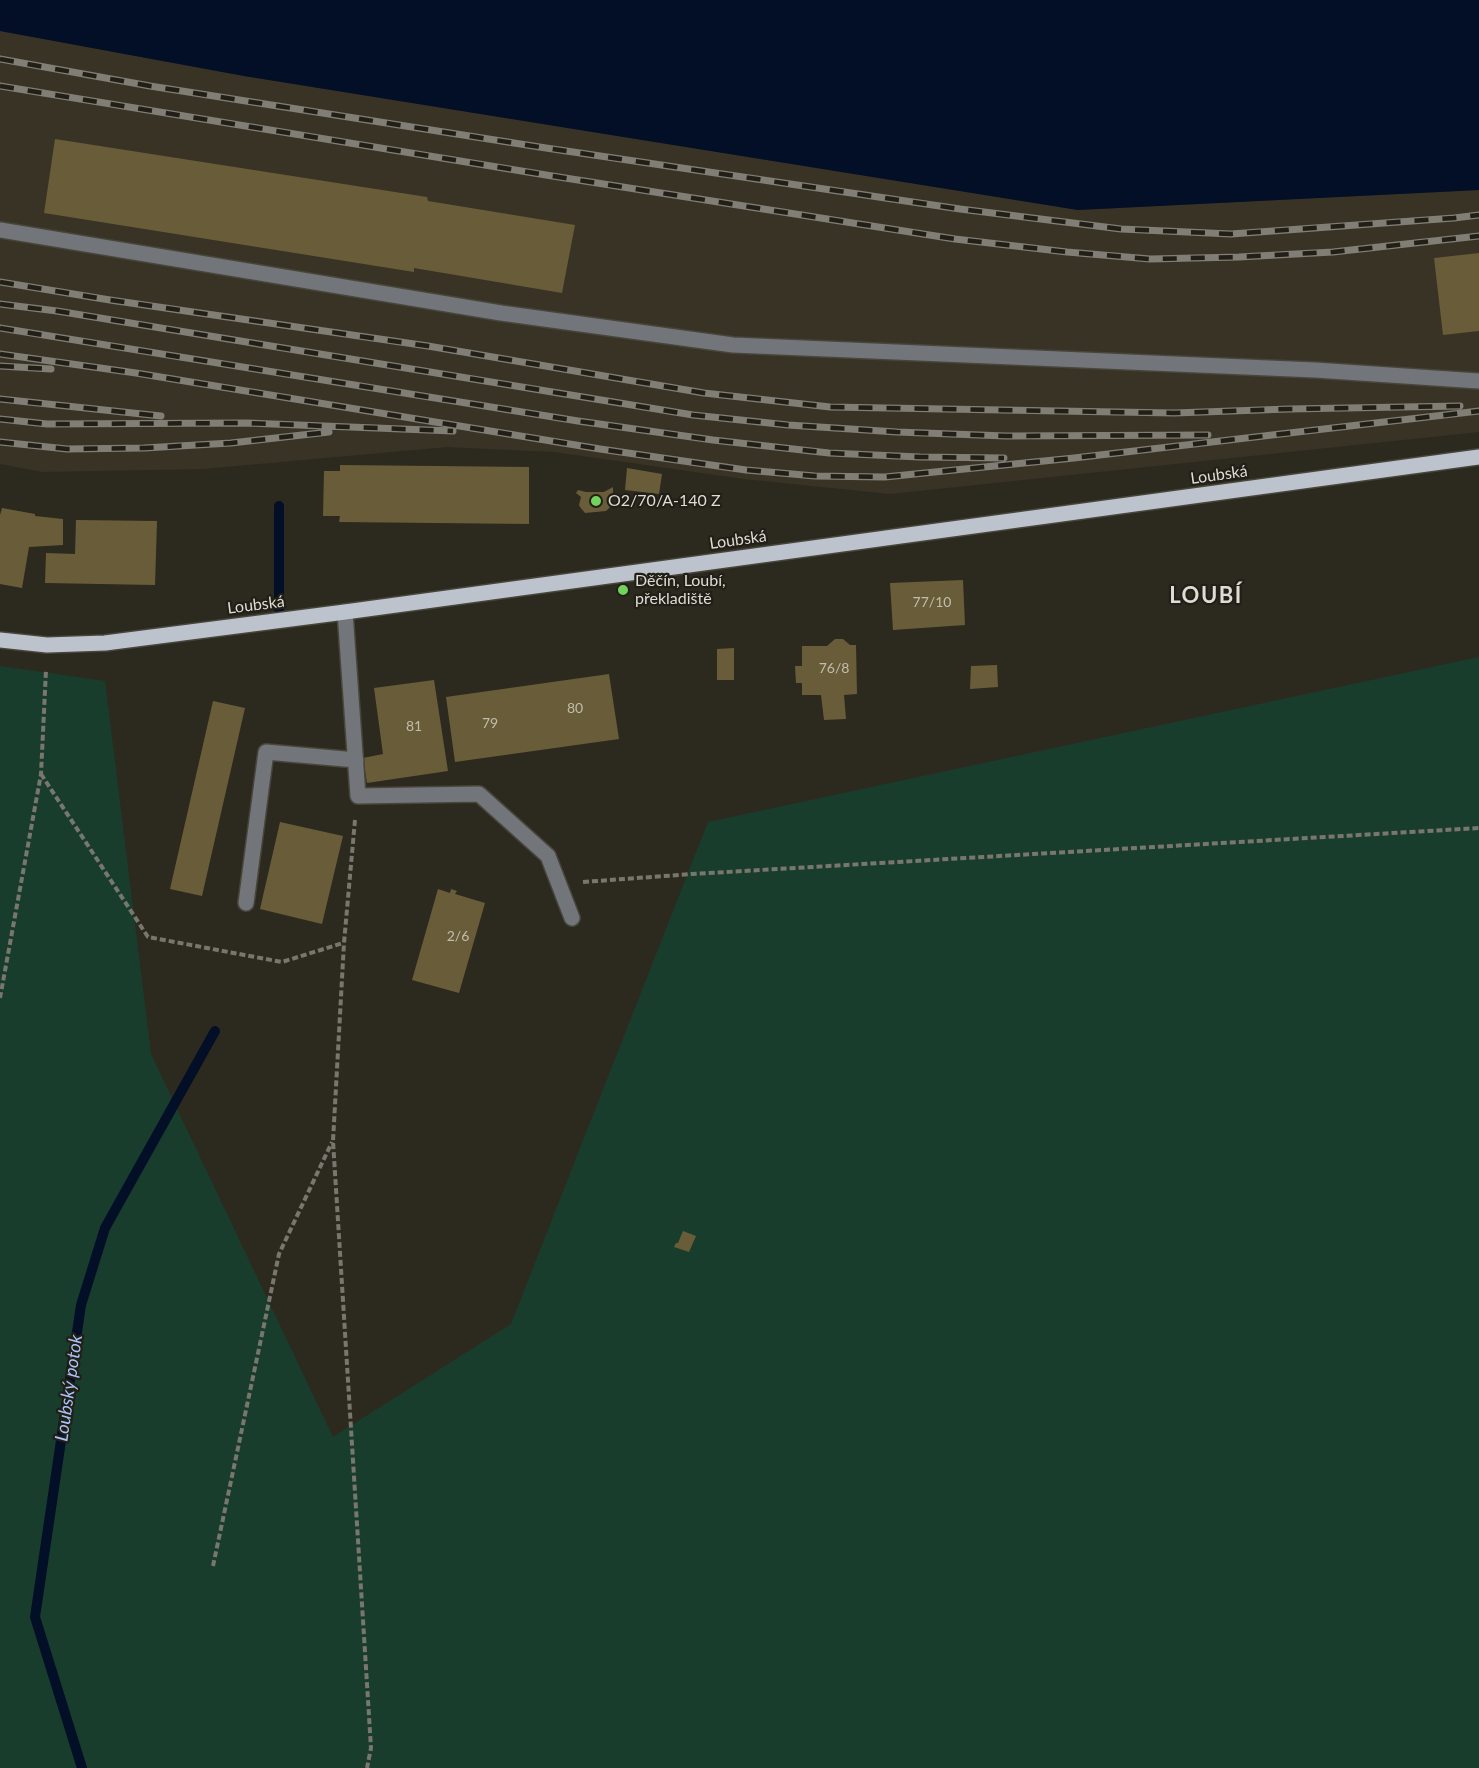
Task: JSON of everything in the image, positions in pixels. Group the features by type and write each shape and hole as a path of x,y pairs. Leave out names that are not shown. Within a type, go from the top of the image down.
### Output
{"main road":[{"name":"Loubská","path":"0,640 47,645 105,643 1479,457"}],"lane":[{"path":"0,230 501,313 733,345 1315,370 1479,381"},
{"path":"345,612 358,796 479,794 548,856 572,918"},
{"path":"246,903 266,752 356,760"}],"path":[{"path":"0,998 41,774 47,645"},
{"path":"41,774 148,937 282,962 344,943"},
{"path":"358,796 344,943 333,1141 371,1748 367,1768"},
{"path":"559,884 704,873 1479,828"},
{"path":"213,1566 279,1254 333,1141"}],"shaded area":[{"path":"0,31 244,76 1078,210 1479,190 1479,432 890,494 744,479 554,452 447,447 203,469 42,472 0,464"}],"green space":[{"path":"1479,657 1479,1768 0,1768 0,666 105,681 151,1054 333,1437 511,1324 708,822"}],"water":[{"path":"0,0 1479,0 1479,190 1078,210 244,76 0,31"}],"building":[{"path":"55,139 427,197 428,201 575,225 562,293 414,268 414,272 44,213"},
{"path":"1479,253 1479,331 1443,335 1434,258"},
{"path":"340,465 529,467 529,524 339,522 340,516 323,516 324,471 340,471"},
{"path":"627,468 662,474 659,494 625,490"},
{"name":"O2/70/A-140 Z","path":"613,487 613,493 610,495 613,504 606,511 585,513 580,507 581,497 576,493 578,490 604,492"},
{"path":"2,508 35,514 35,516 63,519 63,545 29,547 22,588 0,584 0,515"},
{"path":"76,520 157,521 155,585 45,583 46,553 75,554"},
{"path":"963,580 965,625 893,630 890,583"},
{"path":"835,639 843,639 850,645 856,645 857,694 844,695 846,719 824,720 821,695 802,695 802,683 796,683 795,666 802,666 802,646 827,646"},
{"path":"734,648 734,680 717,680 717,649"},
{"path":"997,665 998,687 970,689 971,666"},
{"path":"609,674 619,739 455,762 446,697"},
{"path":"434,680 448,771 367,783 363,758 383,754 374,688"},
{"path":"213,701 245,708 202,896 170,889"},
{"path":"280,822 343,836 322,924 260,909"},
{"path":"438,889 450,893 451,889 457,891 455,894 485,903 459,993 412,980"},
{"path":"683,1231 696,1236 689,1252 674,1247"}],"waterway":[{"name":"Loubský potok","path":"279,506 279,609"},
{"name":"Loubský potok","path":"82,1768 35,1617 81,1305 105,1228 215,1031"}],"railway":[{"path":"0,59 150,86 546,148 960,209 1121,229 1231,234 1479,215"},
{"path":"0,86 955,239 1067,252 1150,259 1239,257 1333,252 1479,236"},
{"path":"0,282 428,346 704,393 830,407 1174,413 1460,406"},
{"path":"0,304 57,311 693,415 788,425 897,432 1006,436 1208,435"},
{"path":"0,328 578,421 713,440 829,453 1004,458"},
{"path":"0,354 136,373 600,449 746,470 815,476 885,477 1074,458 1479,411"},
{"path":"0,366 51,369"},
{"path":"0,399 161,416"},
{"path":"0,419 47,424 247,423 453,431"},
{"path":"0,442 67,449 144,448 231,443 329,432"}],"place":[{"name":"O2/70/A-140 Z","path":"596,501"},
{"name":"Děčín, Loubí, překladiště","path":"623,590"}],"district":[{"name":"LOUBÍ","path":"1206,596"}]}
